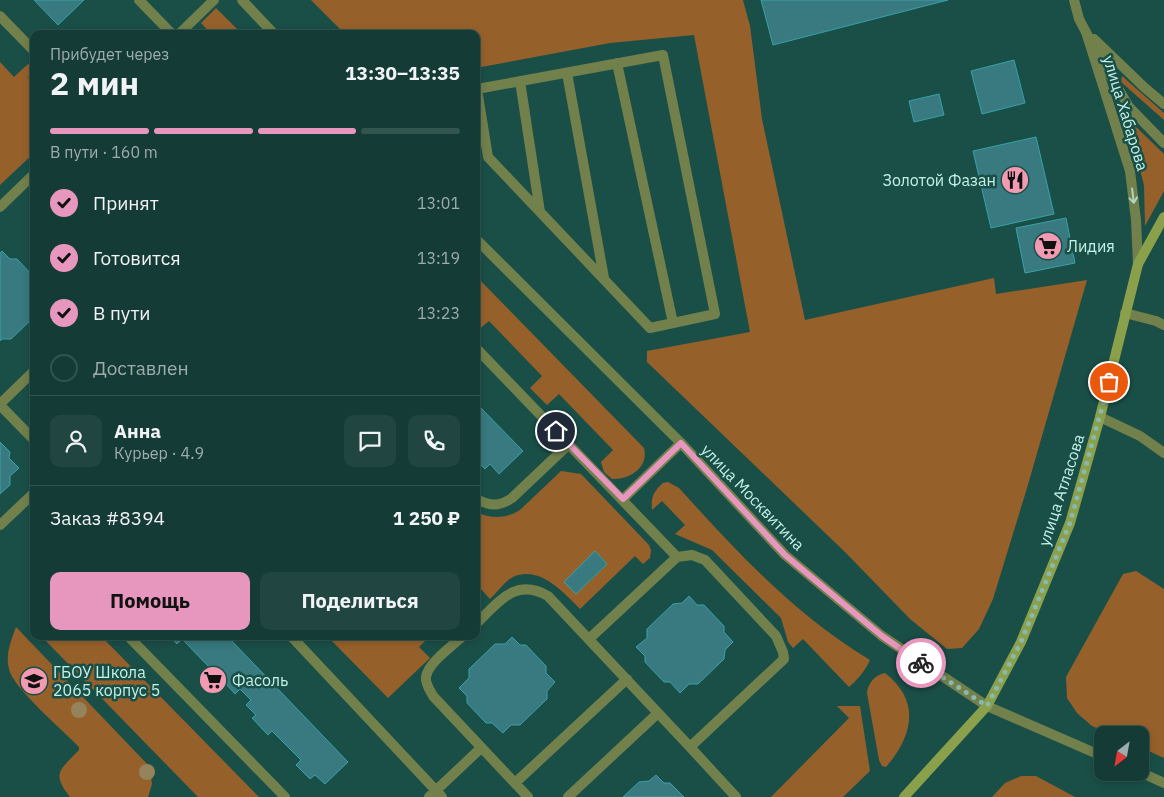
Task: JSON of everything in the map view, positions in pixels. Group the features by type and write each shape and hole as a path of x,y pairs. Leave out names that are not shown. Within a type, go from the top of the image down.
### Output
{"main road":[{"name":"улица Атласова","path":"904,797 987,706 1021,642 1070,523 1100,417 1138,264 1164,217"}],"street":[{"path":"139,0 168,30"},
{"path":"183,30 214,0"},
{"path":"242,0 270,30"},
{"name":"улица Хабарова","path":"1077,1 1079,19 1129,107 1164,143"},
{"path":"0,16 30,47"},
{"name":"улица Хабарова","path":"1086,32 1164,104"},
{"name":"улица Хабарова","path":"1086,32 1130,171 1136,220 1138,264"},
{"path":"480,88 663,55 715,314 650,328 488,156 480,107"},
{"path":"617,63 673,323"},
{"path":"567,72 604,279"},
{"path":"520,81 540,212"},
{"path":"0,206 30,178"},
{"name":"улица Москвитина","path":"480,243 681,443 785,555 882,636 987,706 1094,753"},
{"path":"1126,313 1164,325"},
{"path":"480,352 677,557"},
{"path":"30,375 0,404 30,436"},
{"path":"1100,417 1140,436 1164,452"},
{"path":"623,499 681,443"},
{"path":"480,501 487,505 496,506 504,504 568,444"},
{"path":"0,525 30,497"},
{"path":"589,639 677,557 692,555 705,560 776,636 784,659 690,747"},
{"path":"480,620 507,595 516,590 525,588 538,590 548,596 736,797"},
{"path":"132,640 285,797"},
{"path":"295,640 435,795 481,748"},
{"path":"459,640 430,666 426,678 427,686 433,696 528,797"},
{"path":"515,784 627,679"},
{"path":"568,797 658,713"},
{"path":"1149,776 1164,783"}],"shaded area":[{"path":"311,0 743,0 750,26 762,119 805,320 994,278 996,294 1087,280 993,599 979,629 962,648 947,649 910,619 845,552 647,362 647,351 750,332 694,35 610,43 480,67 480,30 341,30"},
{"path":"216,8 238,30 207,30 201,23"},
{"path":"0,62 14,77 28,64 30,66 30,75 28,77 30,79 30,157 0,185"},
{"path":"1122,76 1164,113 1164,120 1121,82"},
{"path":"1126,117 1164,154 1164,191 1145,226 1144,185"},
{"path":"480,280 644,448 644,461 637,471 619,479 612,479 604,472 601,462 613,450 559,394 547,405 530,388 542,376 489,321 480,329"},
{"path":"561,471 581,474 649,545 651,550 650,558 643,564 635,556 580,609 551,582 533,575 523,574 513,577 490,599 480,588 480,513 498,517 520,510","holes":["595,551 607,564 576,594 564,582"]},
{"path":"668,482 679,488 745,559 792,603 870,660 861,675 849,687 803,639 793,648 788,642 781,618 712,550 675,534 685,525 662,501 652,510 652,498 655,492 663,483"},
{"path":"1136,571 1164,589 1164,758 1149,751 1149,726 1094,727 1077,713 1067,698 1066,677 1123,574"},
{"path":"16,627 150,767 152,784 148,797 70,797 59,777 63,767 79,750 79,747 29,698 13,677 9,669 8,658 9,648"},
{"path":"45,640 105,640 259,797 198,797"},
{"path":"331,640 426,640 419,647 430,658 388,698"},
{"path":"885,673 904,695 909,719 902,743 886,767 882,766 879,760 867,693 873,680"},
{"path":"837,706 860,706 870,771 843,797 771,797 849,718"},
{"path":"1021,776 1036,776 1075,797 992,797 1005,783"}],"building":[{"path":"34,0 84,0 58,25"},
{"path":"761,0 948,0 773,45"},
{"path":"1014,60 1025,103 982,114 971,71"},
{"path":"939,94 944,115 914,122 909,101"},
{"path":"1036,137 1054,214 991,228 973,151"},
{"path":"1066,218 1075,263 1025,273 1016,228"},
{"path":"2,251 10,259 17,259 30,273 30,321 11,339 2,339 0,341 0,253"},
{"path":"480,407 523,451 499,474 490,464 485,469 480,464"},
{"path":"0,442 10,452 9,458 19,468 10,476 10,485 0,494"},
{"path":"595,551 607,564 576,594 564,582"},
{"path":"689,596 697,605 704,605 724,626 724,632 733,642 725,650 724,659 698,684 689,684 680,693 670,682 664,682 645,662 645,656 636,647 647,638 647,629 673,604 682,603"},
{"path":"512,637 520,645 526,645 546,666 546,673 555,682 547,691 547,699 520,725 511,725 503,733 492,723 486,723 467,703 467,696 459,688 469,678 469,669 495,644 505,644"},
{"path":"183,640 231,640 348,762 325,784 315,775 310,779 296,765 301,760 272,731 268,735 252,718 256,715 246,705 251,700 240,689 235,694 226,684 222,688 207,672 211,669"},
{"path":"656,775 664,783 670,783 684,797 623,797 639,782 649,781"}],"way so far":[{"path":"921,663 987,706 1021,642 1070,523 1109,382"}],"place":[{"name":"Золотой Фазан","path":"1015,180"},
{"name":"Лидия","path":"1048,246"},
{"name":"Фасоль","path":"213,680"},
{"name":"ГБОУ Школа 2065 корпус 5","path":"34,681"}],"route":[{"path":"556,431 623,499 681,443 785,555 882,636 921,663"}]}
